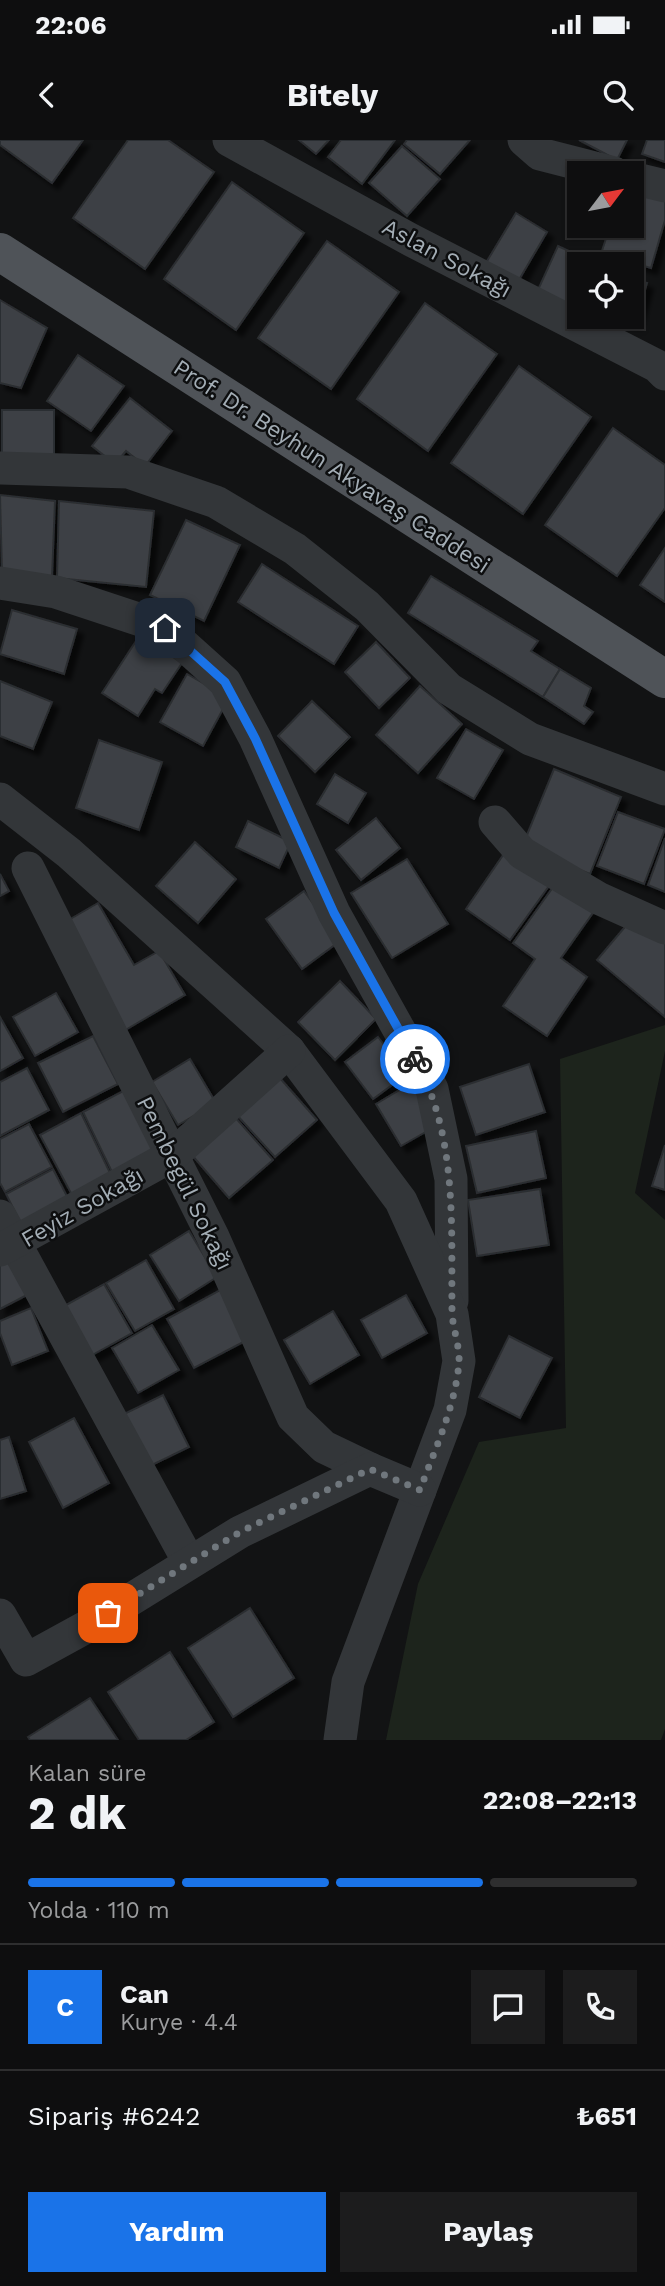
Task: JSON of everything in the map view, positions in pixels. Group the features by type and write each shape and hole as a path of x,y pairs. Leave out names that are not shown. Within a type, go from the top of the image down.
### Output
{"main road":[{"name":"Prof. Dr. Beyhun Akyavaş Caddesi","path":"0,252 665,679"}],"street":[{"name":"Aslan Sokağı","path":"229,140 411,240 657,366 665,374"},
{"path":"524,140 540,154 567,161"},
{"path":"644,181 665,186"},
{"path":"0,468 128,472 216,502 295,549 367,606 449,689 530,739 665,789"},
{"path":"0,583 56,592 165,628 225,682 255,738 334,913 432,1089 451,1179 452,1314 459,1361 450,1410 348,1682 340,1740"},
{"path":"0,799 69,853 289,1051 401,1201 452,1314"},
{"path":"495,822 522,853 598,898 665,928"},
{"name":"Pembegül Sokağı","path":"28,868 173,1155 293,1418 324,1447 420,1490"},
{"name":"Feyiz Sokağı","path":"5,1237 173,1155 289,1051"},
{"path":"5,1237 188,1562"},
{"path":"0,1615 13,1664 88,1626 188,1562 370,1469"}],"shaded area":[{"path":"665,1025 665,1051 635,1193 665,1220 665,1729 661,1740 386,1740 418,1584 479,1442 566,1428 560,1059"}],"building":[{"path":"0,140 83,140 52,183 0,145"},
{"path":"128,140 168,140 214,172 145,269 73,218"},
{"path":"299,140 329,140 316,154"},
{"path":"341,140 395,140 362,184 328,157"},
{"path":"407,140 470,140 440,174 404,144"},
{"path":"579,140 627,140 617,160"},
{"path":"647,140 665,140 665,162 642,154"},
{"path":"402,146 440,179 407,216 369,183"},
{"path":"232,182 304,233 236,330 164,279"},
{"path":"644,193 665,199 665,220 651,268 644,266 644,252 602,252 606,238 644,238"},
{"path":"516,213 547,232 516,285 484,266"},
{"path":"327,241 399,292 331,389 258,338"},
{"path":"558,246 571,252 567,252 567,306 537,292"},
{"path":"0,300 47,328 21,388 0,383"},
{"path":"425,303 497,354 428,451 357,399"},
{"path":"78,355 124,386 91,431 47,401"},
{"path":"519,366 591,417 523,514 451,463"},
{"path":"130,398 172,431 145,466 126,451 115,464 92,446"},
{"path":"2,410 54,410 54,466 2,466"},
{"path":"613,428 665,465 665,508 617,576 545,525"},
{"path":"0,495 55,501 52,577 2,572"},
{"path":"59,501 154,511 146,587 57,578"},
{"path":"186,520 240,545 204,621 150,595"},
{"path":"665,548 665,602 640,585"},
{"path":"262,564 358,626 334,664 238,602"},
{"path":"431,576 538,641 531,651 560,669 543,697 408,613"},
{"path":"12,610 77,629 64,674 0,654"},
{"path":"140,635 182,663 162,693 155,689 138,716 102,693"},
{"path":"376,642 410,678 379,708 345,672"},
{"path":"560,669 591,688 584,706 593,712 584,724 543,697"},
{"path":"187,674 229,698 203,746 160,722"},
{"path":"0,681 52,702 33,749 0,736"},
{"path":"420,686 462,724 418,773 376,735"},
{"path":"312,701 350,737 315,772 278,736"},
{"path":"466,729 503,750 474,799 437,778"},
{"path":"99,740 162,762 139,830 76,808"},
{"path":"554,769 621,797 590,874 522,847"},
{"path":"335,774 366,793 348,823 317,804"},
{"path":"618,812 665,829 644,884 597,866"},
{"path":"376,818 400,848 361,880 336,850"},
{"path":"248,821 291,842 279,868 236,847"},
{"path":"665,838 665,892 648,885"},
{"path":"195,842 236,879 198,923 156,886"},
{"path":"508,848 554,879 510,940 466,909"},
{"path":"407,859 448,924 392,958 351,893"},
{"path":"0,874 9,891 0,896"},
{"path":"556,883 595,910 561,958 587,977 547,1036 503,1006 535,959 513,943"},
{"path":"304,891 340,941 302,969 266,919"},
{"path":"98,903 134,965 159,951 185,995 122,1032 60,925"},
{"path":"635,915 665,940 665,1017 597,960"},
{"path":"340,981 376,1019 335,1060 298,1022"},
{"path":"56,993 78,1032 35,1056 13,1017"},
{"path":"0,1017 23,1058 0,1071"},
{"path":"93,1036 118,1084 63,1112 38,1063"},
{"path":"378,1037 407,1074 373,1099 345,1062"},
{"path":"190,1059 216,1103 178,1125 152,1082"},
{"path":"529,1064 545,1112 476,1135 460,1087"},
{"path":"27,1068 49,1110 0,1136 0,1082"},
{"path":"279,1077 317,1120 275,1157 236,1114"},
{"path":"413,1082 438,1125 401,1146 376,1104"},
{"path":"127,1089 159,1150 113,1174 83,1112"},
{"path":"81,1113 111,1175 72,1195 40,1135"},
{"path":"234,1116 273,1160 229,1198 191,1154"},
{"path":"29,1124 52,1167 5,1192 0,1183 0,1139"},
{"path":"536,1131 546,1178 477,1193 466,1146"},
{"path":"665,1145 665,1190 652,1186"},
{"path":"53,1169 72,1206 24,1230 6,1194"},
{"path":"540,1189 549,1245 477,1256 468,1200"},
{"path":"189,1231 217,1277 179,1301 150,1255"},
{"path":"9,1254 29,1294 0,1309 0,1258"},
{"path":"146,1260 174,1309 135,1331 106,1283"},
{"path":"104,1284 132,1333 85,1359 57,1310"},
{"path":"222,1289 249,1339 194,1368 167,1319"},
{"path":"406,1295 427,1333 382,1358 361,1320"},
{"path":"31,1308 48,1351 12,1365 0,1333 0,1321"},
{"path":"333,1311 359,1355 310,1384 284,1340"},
{"path":"152,1325 179,1370 138,1393 112,1348"},
{"path":"509,1336 552,1358 520,1418 479,1397"},
{"path":"163,1395 189,1447 148,1467 122,1415"},
{"path":"74,1418 109,1483 63,1508 29,1442"},
{"path":"9,1437 26,1491 0,1499 0,1440"},
{"path":"250,1608 294,1678 233,1717 188,1648"},
{"path":"170,1652 214,1722 186,1740 139,1740 108,1692"},
{"path":"90,1698 118,1740 30,1740 28,1737"}],"way so far":[{"path":"108,1613 240,1532 370,1469 420,1490 450,1410 459,1361 452,1314 451,1179 432,1089 415,1059"}],"route":[{"path":"165,628 225,682 255,738 334,913 415,1059"}]}
